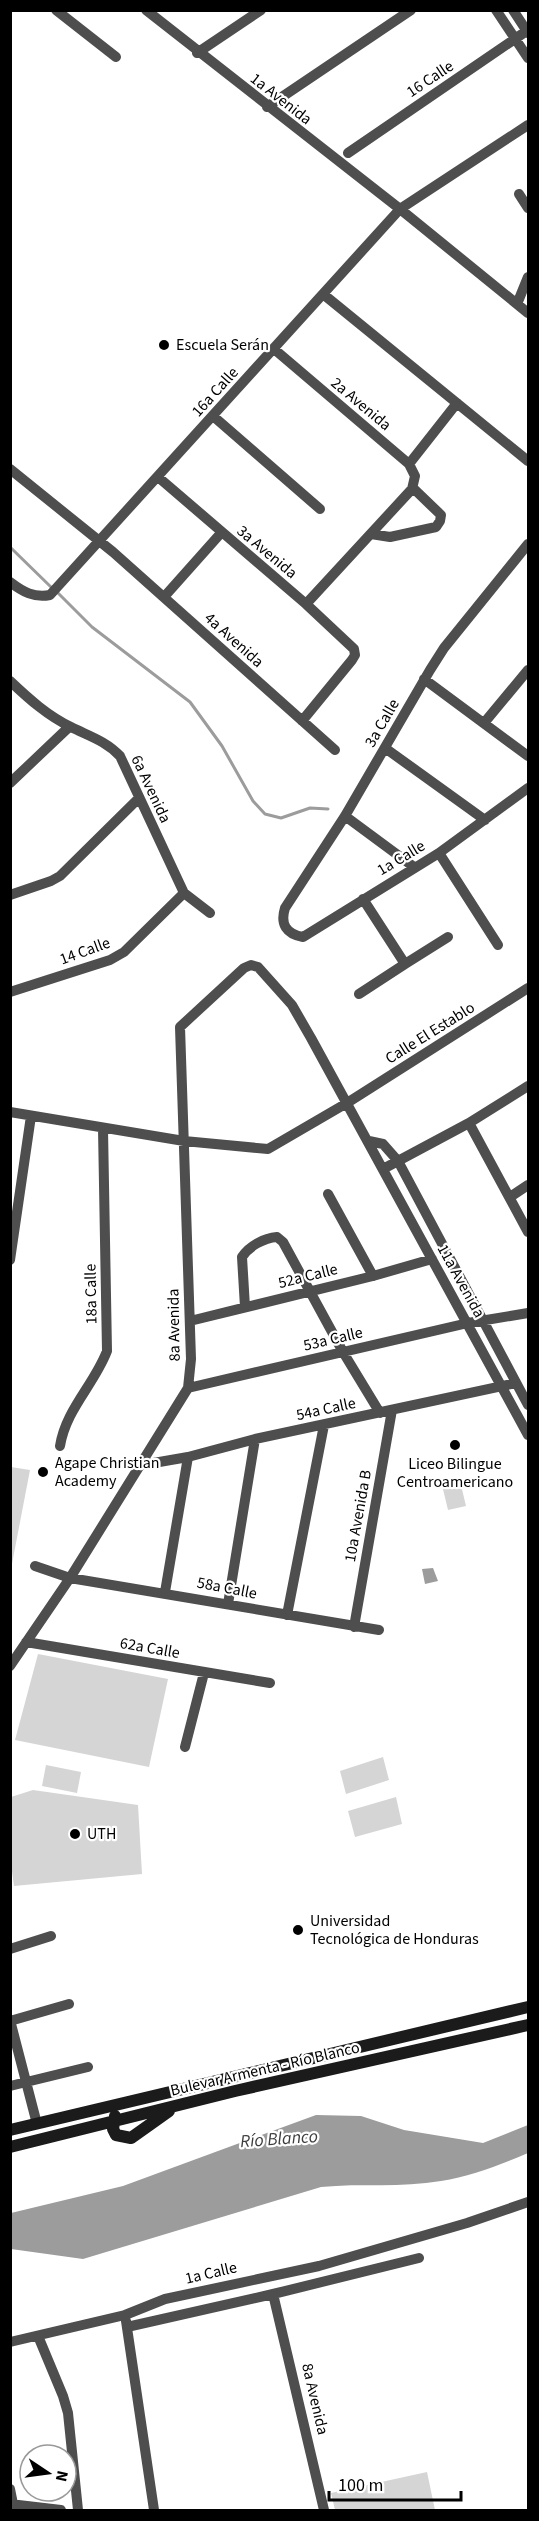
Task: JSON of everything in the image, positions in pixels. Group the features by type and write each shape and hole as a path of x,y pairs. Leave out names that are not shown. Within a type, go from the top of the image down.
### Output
{"main road":[{"name":"Bulevar Armenta - Río Blanco","path":"10,2130 528,2007"},
{"path":"447,2043 475,2028 528,2016"},
{"name":"Bulevar Armenta - Río Blanco","path":"10,2147 235,2091 528,2025"},
{"path":"172,2108 131,2138 116,2135 113,2123 115,2114 123,2108 210,2089 223,2080"}],"street":[{"path":"56,10 116,57"},
{"name":"1a Avenida","path":"146,10 197,53 400,209 528,313"},
{"path":"197,53 261,10"},
{"path":"267,107 411,10"},
{"path":"496,10 528,58"},
{"path":"513,10 528,31"},
{"name":"16 Calle","path":"348,153 528,31"},
{"name":"16a Calle","path":"10,582 26,593 50,595 400,209 528,125"},
{"path":"519,194 528,208"},
{"path":"517,304 528,277"},
{"path":"323,294 528,461"},
{"name":"2a Avenida","path":"274,349 409,464"},
{"path":"306,604 413,488 416,476 409,464 458,404"},
{"path":"213,416 320,509"},
{"name":"4a Avenida","path":"10,470 113,552 335,750"},
{"name":"3a Avenida","path":"158,477 306,604 355,652 352,660 302,721"},
{"path":"371,534 390,537 436,526 441,515 413,488"},
{"path":"164,597 221,533"},
{"name":"3a Calle","path":"285,928 282,917 285,908 345,816 424,679 444,648 528,544"},
{"path":"484,723 528,670"},
{"path":"424,679 528,756"},
{"name":"6a Avenida","path":"10,681 33,704 69,726 109,744 120,756 184,892 210,913"},
{"path":"10,783 69,726"},
{"path":"385,748 485,820"},
{"name":"1a Calle","path":"285,928 294,935 303,937 439,853 528,788"},
{"path":"10,895 60,876 139,798"},
{"path":"345,816 414,867"},
{"path":"439,853 498,945"},
{"name":"14 Calle","path":"10,992 110,960 124,952 184,892"},
{"path":"363,898 405,964"},
{"path":"359,994 448,937"},
{"name":"11a Avenida","path":"251,965 258,967 292,1005 369,1141 528,1435"},
{"name":"8a Avenida","path":"10,1666 70,1578 188,1388 191,1359 180,1027 218,990 244,968 251,965"},
{"name":"Calle El Establo","path":"184,1141 268,1149 347,1103 528,988"},
{"path":"383,1169 469,1123 528,1086"},
{"path":"10,1112 184,1141"},
{"path":"10,1260 31,1116"},
{"path":"469,1123 528,1232"},
{"name":"18a Calle","path":"60,1446 62,1432 72,1409 102,1364 107,1351 103,1129"},
{"name":"11a Avenida","path":"369,1141 383,1144 398,1161 528,1405"},
{"path":"510,1197 528,1185"},
{"path":"328,1194 373,1276"},
{"path":"246,1307 242,1257 246,1251 268,1238 277,1237 283,1242 343,1352 380,1413"},
{"name":"52a Calle","path":"190,1321 373,1276 432,1258"},
{"name":"53a Calle","path":"188,1388 468,1323 528,1313"},
{"name":"54a Calle","path":"142,1465 188,1457 255,1439 516,1383"},
{"name":"10a Avenida B","path":"354,1627 392,1410"},
{"path":"287,1615 324,1425"},
{"path":"228,1604 255,1439"},
{"path":"165,1592 188,1457"},
{"name":"58a Calle","path":"35,1566 70,1578 165,1592 379,1630"},
{"name":"62a Calle","path":"26,1642 270,1683"},
{"path":"185,1747 204,1673"},
{"path":"10,1949 51,1936"},
{"path":"37,2124 11,2021 69,2004"},
{"path":"10,2086 88,2067"},
{"name":"1a Calle","path":"10,2342 125,2315 165,2299 319,2266 528,2202"},
{"path":"127,2327 419,2258"},
{"name":"8a Avenida","path":"273,2294 324,2511"},
{"path":"125,2315 154,2511"},
{"path":"38,2336 68,2413 78,2511"},
{"path":"10,2489 12,2504 62,2511"}],"shaded area":[{"path":"10,1467 30,1470 11,1569"},
{"path":"460,1481 466,1506 448,1510 442,1485"},
{"path":"38,1654 168,1679 149,1767 15,1740"},
{"path":"383,1757 389,1780 346,1794 340,1771"},
{"path":"46,1765 81,1772 77,1793 42,1786"},
{"name":"UTH","path":"33,1790 138,1805 142,1874 14,1886 11,1864 11,1797"},
{"path":"396,1797 402,1824 355,1837 348,1811"},
{"path":"427,2472 435,2510 335,2510 331,2493"}],"water":[{"path":"433,1568 438,1581 425,1584 422,1569"},
{"name":"Río Blanco","path":"316,2115 361,2116 404,2130 483,2143 528,2125 528,2153 485,2170 441,2181 321,2187 83,2259 11,2249 11,2213 123,2186"}],"waterway":[{"path":"10,547 52,588"},
{"path":"57,592 92,627 190,702 222,746 253,801 265,814 281,818 310,808 328,809"}],"place":[{"name":"Escuela Serán","path":"164,345"},
{"name":"Liceo Bilingue Centroamericano","path":"455,1445"},
{"name":"Agape Christian Academy","path":"43,1472"},
{"name":"UTH","path":"75,1834"},
{"name":"Universidad Tecnológica de Honduras","path":"298,1930"}]}
